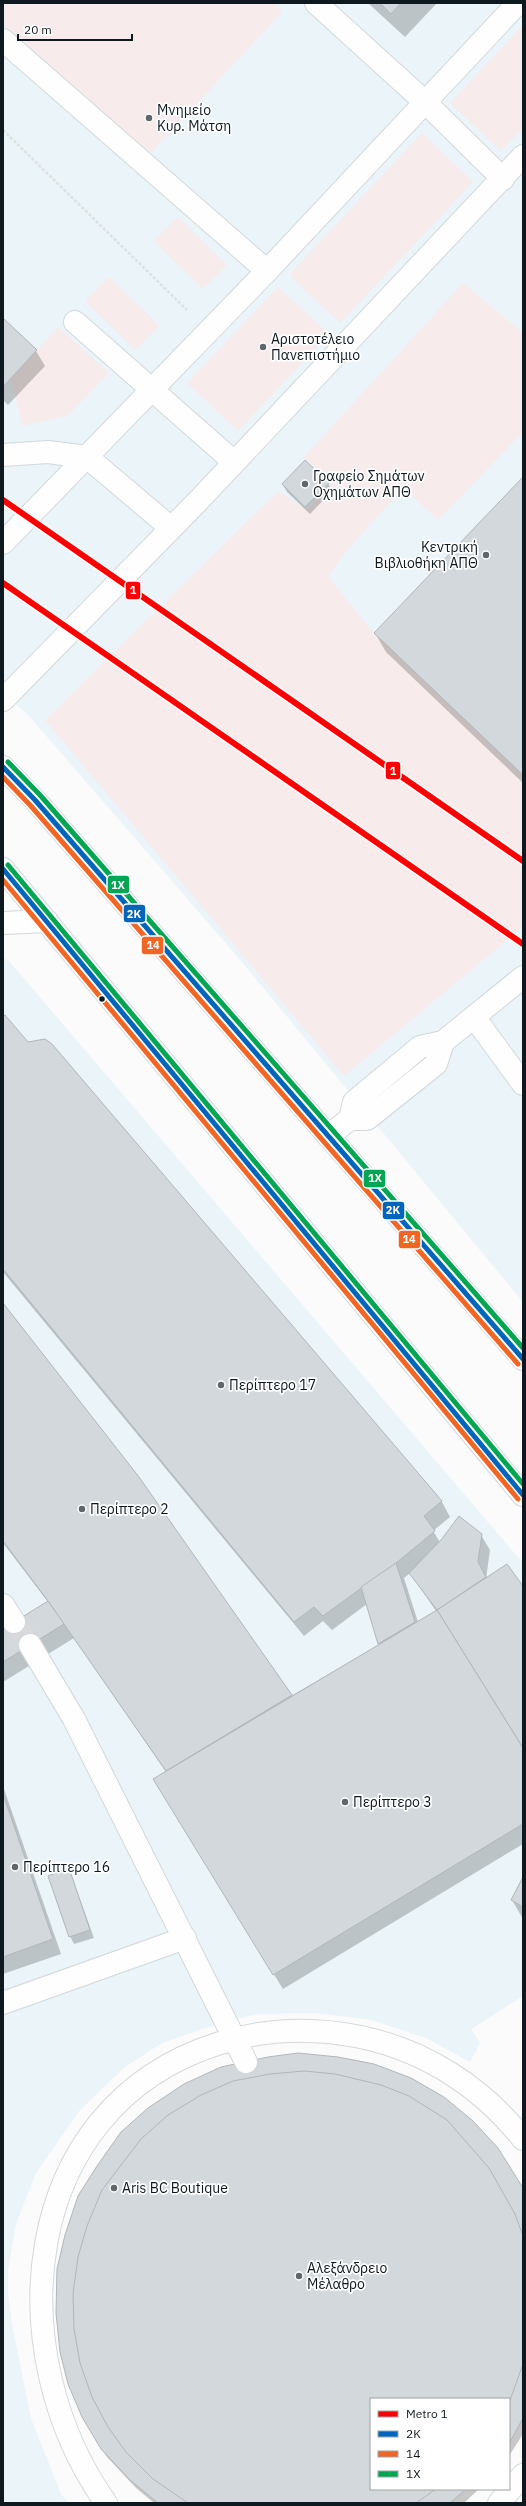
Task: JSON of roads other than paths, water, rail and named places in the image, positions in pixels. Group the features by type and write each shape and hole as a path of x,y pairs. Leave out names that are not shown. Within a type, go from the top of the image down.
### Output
{"street":[{"path":"316,3 425,102 503,179"},
{"path":"3,543 267,271 518,3"},
{"path":"3,40 267,271"},
{"path":"3,700 171,528 503,179 523,156"},
{"path":"76,322 234,462"},
{"path":"3,456 48,452 86,457 171,528"},
{"path":"3,767 35,800 523,1359"},
{"path":"3,869 523,1495"},
{"path":"3,923 47,921"},
{"path":"328,1136 350,1119 354,1102 420,1047 443,1042 523,977"},
{"path":"474,1017 523,1084"},
{"path":"30,1645 74,1719 246,2062"},
{"path":"3,2004 185,1938"},
{"path":"106,2503 86,2481 55,2432 43,2406 34,2378 28,2350 25,2292 34,2235 43,2207 70,2156 107,2111 128,2091 177,2060 235,2038 278,2031 326,2031 373,2040 418,2055 460,2079 497,2110 523,2139"},
{"path":"510,2490 523,2475"},
{"path":"498,2503 510,2490"}],"tunnel":[{"path":"14,1622 30,1645"}],"metro line":[{"name":"1","path":"3,500 523,861"},
{"name":"1","path":"3,583 523,944"}],"place":[{"name":"Μνημείο Κυρ. Μάτση","path":"149,118"},
{"name":"Αριστοτέλειο Πανεπιστήμιο","path":"263,347"},
{"name":"Γραφείο Σημάτων Οχημάτων ΑΠΘ","path":"305,484"},
{"name":"Κεντρική Βιβλιοθήκη ΑΠΘ","path":"486,555"},
{"name":"Περίπτερο 17","path":"221,1385"},
{"name":"Περίπτερο 2","path":"82,1509"},
{"name":"Περίπτερο 3","path":"345,1802"},
{"name":"Περίπτερο 16","path":"15,1867"},
{"name":"Aris BC Boutique","path":"114,2188"},
{"name":"Αλεξάνδρειο Μέλαθρο","path":"299,2276"}]}
